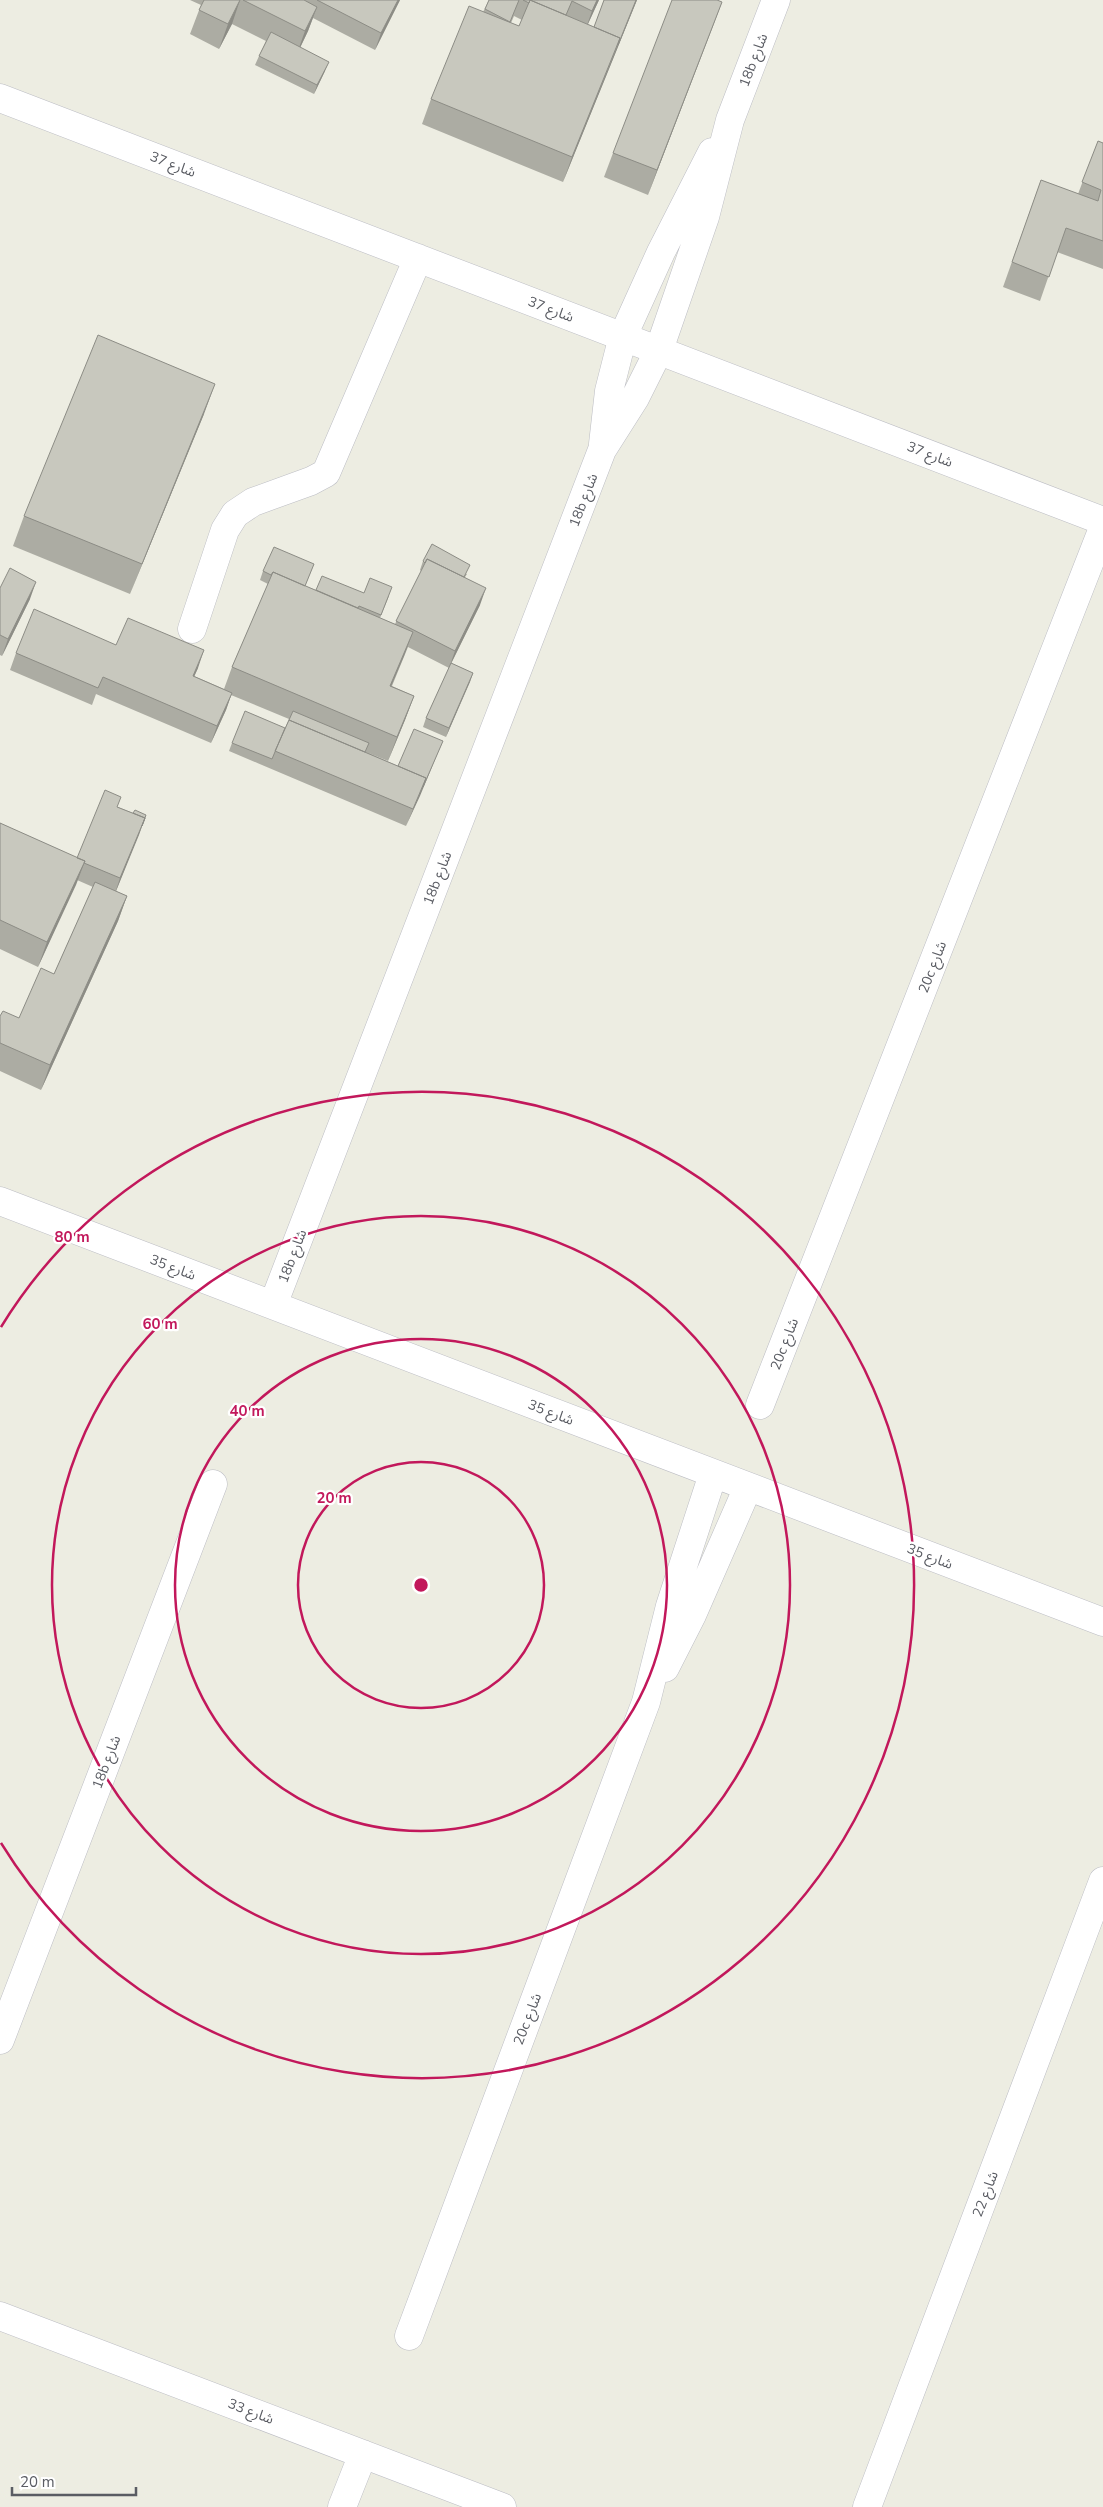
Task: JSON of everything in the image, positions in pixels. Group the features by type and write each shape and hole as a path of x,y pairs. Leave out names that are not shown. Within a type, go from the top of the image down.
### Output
{"street":[{"name":"18b شارع","path":"273,1306 602,450 635,398 659,350 705,217 730,120 776,0"},
{"name":"شارع 37","path":"0,98 1103,521"},
{"name":"18b شارع","path":"602,450 609,391 623,336 678,216 730,120"},
{"path":"192,629 225,530 235,514 253,502 311,481 326,473 418,258"},
{"name":"20c شارع","path":"760,1405 1103,528"},
{"name":"شارع 35","path":"0,1201 1103,1622"},
{"name":"20c شارع","path":"408,2336 646,1702 670,1606 714,1474"},
{"name":"18b شارع","path":"0,2040 213,1484"},
{"name":"20c شارع","path":"646,1702 692,1615 748,1487"},
{"name":"شارع 22","path":"867,2507 1103,1881"},
{"name":"شارع 33","path":"0,2316 502,2507"},
{"path":"342,2507 363,2454"}],"building":[{"path":"204,0 240,0 228,24 199,10"},
{"path":"243,0 304,0 317,7 305,31"},
{"path":"317,0 398,0 381,33"},
{"path":"489,0 519,0 510,22 485,9"},
{"path":"530,0 597,0 592,11 572,1 566,15"},
{"path":"530,0 620,38 572,157 431,99 469,6 519,26"},
{"path":"604,0 636,0 618,45 620,38 594,27"},
{"path":"672,0 717,0 722,2 657,170 613,153"},
{"path":"271,32 329,62 317,85 259,56"},
{"path":"1098,141 1103,143 1103,241 1066,228 1049,277 1012,262 1041,180 1098,201 1101,190 1082,182"},
{"path":"98,335 215,384 142,564 24,516"},
{"path":"432,544 470,565 464,577 427,559 425,563 423,561"},
{"path":"274,547 314,564 305,586 273,572 271,575 263,571"},
{"path":"427,559 486,588 455,651 396,621"},
{"path":"10,568 36,582 8,639 0,635 0,588"},
{"path":"273,572 413,632 390,686 414,696 397,737 232,667"},
{"path":"322,576 364,593 370,578 392,587 381,615 359,606 358,608 316,590"},
{"path":"34,609 116,645 128,618 204,650 193,676 232,693 217,726 103,677 98,688 16,653"},
{"path":"451,663 473,673 449,728 426,718"},
{"path":"245,711 285,728 272,759 232,743"},
{"path":"293,711 369,743 365,752 289,720"},
{"path":"289,720 426,778 413,809 275,751"},
{"path":"414,729 443,741 423,787 426,778 398,766"},
{"path":"105,790 121,797 117,807 145,818 120,878 84,863 85,861 77,858"},
{"path":"135,810 146,815 145,818 133,813"},
{"path":"0,823 85,861 47,942 0,920"},
{"path":"95,882 127,896 50,1065 0,1043 0,1016 3,1011 19,1018 41,968 54,974"}]}
